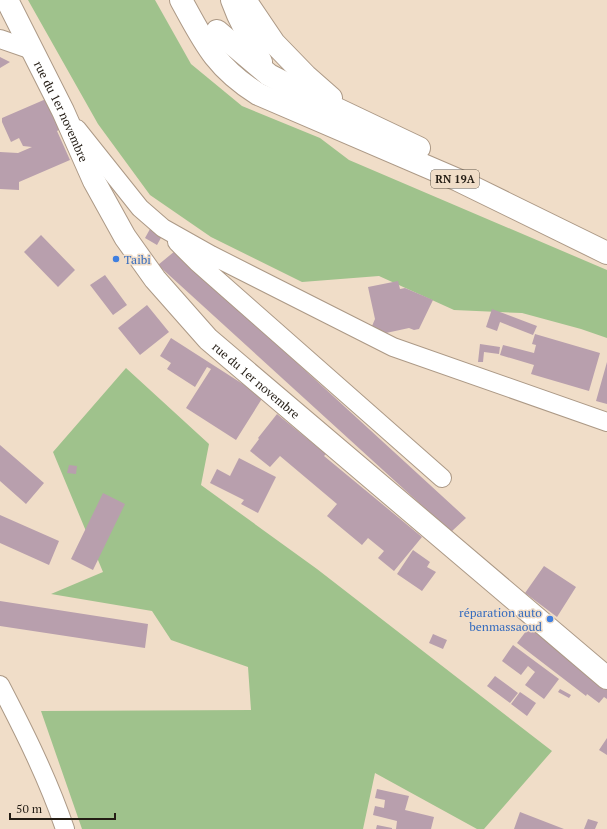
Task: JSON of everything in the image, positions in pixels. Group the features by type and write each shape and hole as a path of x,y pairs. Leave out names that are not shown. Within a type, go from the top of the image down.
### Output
{"main road":[{"name":"rue du 1er novembre","path":"7,0 63,111 94,181 125,237 155,279 208,339 607,678"},
{"path":"181,0 212,55 232,75 258,94 299,112"},
{"path":"188,0 203,18 270,75 359,120"},
{"path":"238,5 256,54 270,75 299,112"},
{"path":"217,30 226,32 232,30 236,24 238,5"},
{"path":"238,5 306,76 359,120"},
{"path":"232,75 254,80 262,79 270,75 277,62 277,52 274,42"},
{"name":"RN 19A","path":"299,112 458,180 607,253"},
{"name":"RN 19A","path":"359,120 607,236"}],"street":[{"path":"0,39 32,50"},
{"path":"63,111 140,208 163,228 203,268 442,478"},
{"path":"163,228 211,255 393,347 607,422"},
{"path":"0,685 19,722 57,805 65,829"}],"green space":[{"path":"28,0 155,0 191,64 242,106 320,138 349,160 607,270 607,338 581,329 522,313 454,310 379,276 302,282 211,237 150,195 98,124"},
{"path":"126,368 209,444 201,485 317,569 552,751 484,829 477,829 375,773 363,829 82,829 41,711 251,710 248,667 171,640 152,611 51,594 103,572 53,452"}],"building":[{"path":"0,57 10,62 0,68"},
{"path":"46,99 61,129 57,131 70,160 19,182 19,190 0,189 0,152 18,153 32,147 23,146 19,138 11,142 2,122 2,118"},
{"path":"150,229 162,236 157,245 145,238"},
{"path":"41,235 75,270 58,287 24,252"},
{"path":"175,251 466,518 451,532 158,265"},
{"path":"105,275 127,305 113,315 90,285"},
{"path":"398,281 400,289 405,288 433,300 419,329 414,330 409,328 386,333 372,326 375,319 368,287"},
{"path":"147,305 169,332 140,355 118,328"},
{"path":"492,309 537,326 533,335 500,322 497,331 486,327"},
{"path":"535,334 600,353 589,391 531,374 534,365 500,355 503,345 534,353 536,345 532,344"},
{"path":"171,338 263,397 236,440 186,408 211,369 207,367 195,387 167,369 171,363 160,356"},
{"path":"480,344 500,347 499,354 484,352 483,362 478,362"},
{"path":"607,362 607,404 596,401"},
{"path":"277,414 326,454 324,456 422,537 394,571 378,558 384,551 368,538 362,545 327,516 337,504 280,456 270,467 250,451 259,439 258,438"},
{"path":"0,445 44,483 26,504 0,481"},
{"path":"239,458 276,477 258,513 241,504 244,500 210,483 217,469 230,476"},
{"path":"69,465 77,466 76,474 67,473"},
{"path":"103,493 125,504 93,570 71,559"},
{"path":"0,515 59,541 49,565 0,543"},
{"path":"413,550 430,562 427,567 436,572 422,591 397,574"},
{"path":"544,566 576,587 557,617 525,593"},
{"path":"0,601 148,624 145,648 0,626"},
{"path":"530,626 607,684 607,699 604,697 599,703 587,694 586,696 517,643"},
{"path":"433,634 447,640 443,649 429,643"},
{"path":"513,645 559,679 544,699 525,685 535,672 528,666 521,675 502,661"},
{"path":"495,676 518,693 510,703 487,686"},
{"path":"560,689 571,695 569,698 558,692"},
{"path":"520,692 536,703 527,716 511,704"},
{"path":"607,738 607,755 599,750"},
{"path":"377,789 409,796 405,810 434,817 431,829 396,829 397,821 373,815 375,806 384,808 385,800 375,798"},
{"path":"520,812 564,829 514,829"},
{"path":"588,819 598,822 595,829 584,829"},
{"path":"377,825 392,828 392,829 376,829"}],"place":[{"name":"Taibi","path":"116,259"},
{"name":"réparation auto benmassaoud","path":"550,619"}]}
